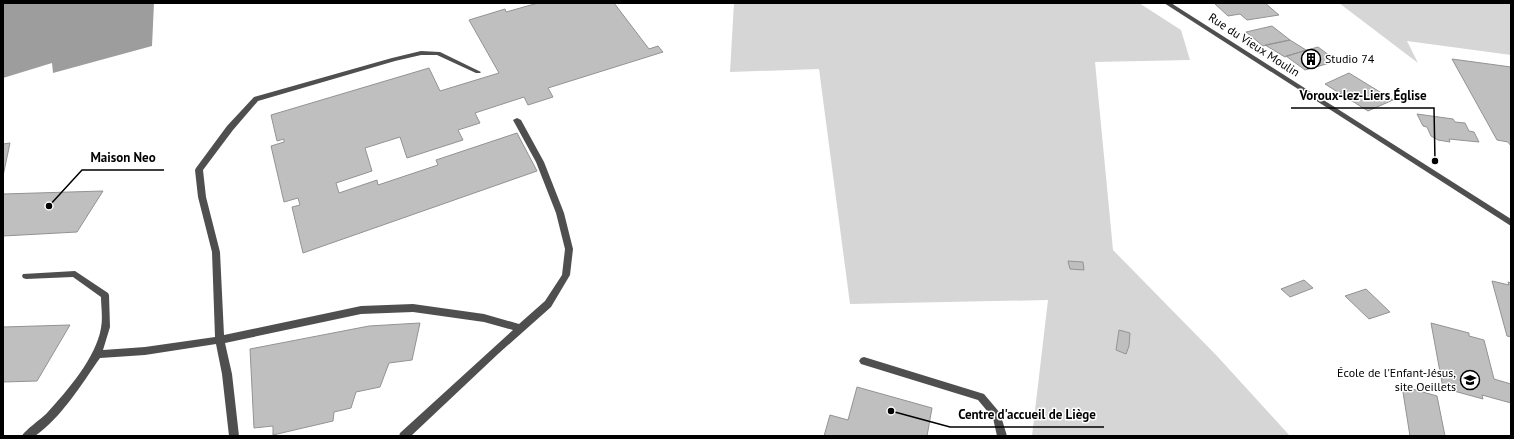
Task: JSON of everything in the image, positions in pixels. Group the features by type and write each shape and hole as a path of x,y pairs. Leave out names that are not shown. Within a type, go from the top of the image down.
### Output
{"street":[{"name":"Rue du Vieux Moulin","path":"1167,3 1511,223"},
{"path":"234,436 227,374 220,340 216,252 202,197 199,170 230,128 256,99 394,59 421,53 438,53 478,72"},
{"path":"404,436 520,328 548,304 566,275 569,249 560,213 540,162 517,120"},
{"path":"26,276 75,274 105,295 106,327 97,354 81,379 38,430 27,436"},
{"path":"97,354 145,351 220,340 361,310 413,308 484,318 520,328"},
{"path":"864,361 981,397 997,416 1002,436"}],"shaded area":[{"path":"3,3 154,3 152,46 53,73 52,63 3,78"},
{"path":"734,3 1139,3 1181,30 1190,60 1095,62 1113,250 1217,356 1290,436 1032,436 1048,300 850,304 819,69 730,72"},
{"path":"1339,3 1511,3 1511,55 1407,41 1418,63"}],"building":[{"path":"538,3 614,3 649,49 658,46 663,52 548,88 553,97 528,105 524,97 475,113 480,123 458,130 463,140 407,158 400,137 365,148 372,171 336,183 339,193 377,180 378,185 438,165 436,160 517,133 537,171 303,253 292,207 300,205 298,198 284,202 271,146 284,142 284,139 277,141 271,115 429,68 440,91 499,73 469,20 505,9 506,12"},
{"path":"1214,3 1265,3 1279,15 1247,20 1240,14 1228,16"},
{"path":"1272,26 1290,40 1263,46 1246,32"},
{"path":"1290,40 1306,50 1285,57 1265,45"},
{"name":"Studio 74","path":"1318,47 1337,61 1305,70 1286,56"},
{"path":"1452,59 1511,67 1511,146 1508,142 1497,140"},
{"path":"1349,73 1393,100 1368,111 1325,84"},
{"path":"1417,114 1453,119 1455,122 1465,123 1469,131 1474,132 1479,142 1449,139 1450,142 1438,140 1431,136 1427,127 1423,126"},
{"path":"10,143 3,176 3,144"},
{"path":"103,191 77,232 3,236 3,194"},
{"path":"1068,261 1083,262 1084,270 1070,269"},
{"path":"1304,280 1313,288 1290,297 1281,289"},
{"path":"1492,281 1509,285 1508,282 1511,283 1511,337 1507,336"},
{"path":"1366,289 1390,312 1369,319 1345,296"},
{"path":"420,323 412,360 389,363 380,387 356,392 351,408 334,412 333,421 273,435 273,426 254,428 250,349 369,326"},
{"path":"1431,323 1469,333 1469,336 1484,340 1494,379 1511,384 1511,403 1482,395 1483,399 1443,388"},
{"path":"70,325 37,381 3,382 3,327"},
{"path":"1119,330 1130,333 1129,346 1126,354 1116,350"},
{"path":"1402,386 1437,396 1445,436 1410,436"},
{"path":"857,387 932,408 927,436 824,436 830,415 848,420"}],"place":[{"name":"Studio 74","path":"1311,59"},
{"name":"Voroux-lez-Liers Église","path":"1435,161"},
{"name":"Maison Neo","path":"49,206"},
{"name":"École de l'Enfant-Jésus, site Oeillets","path":"1470,380"},
{"name":"Centre d'accueil de Liège","path":"891,411"}]}
